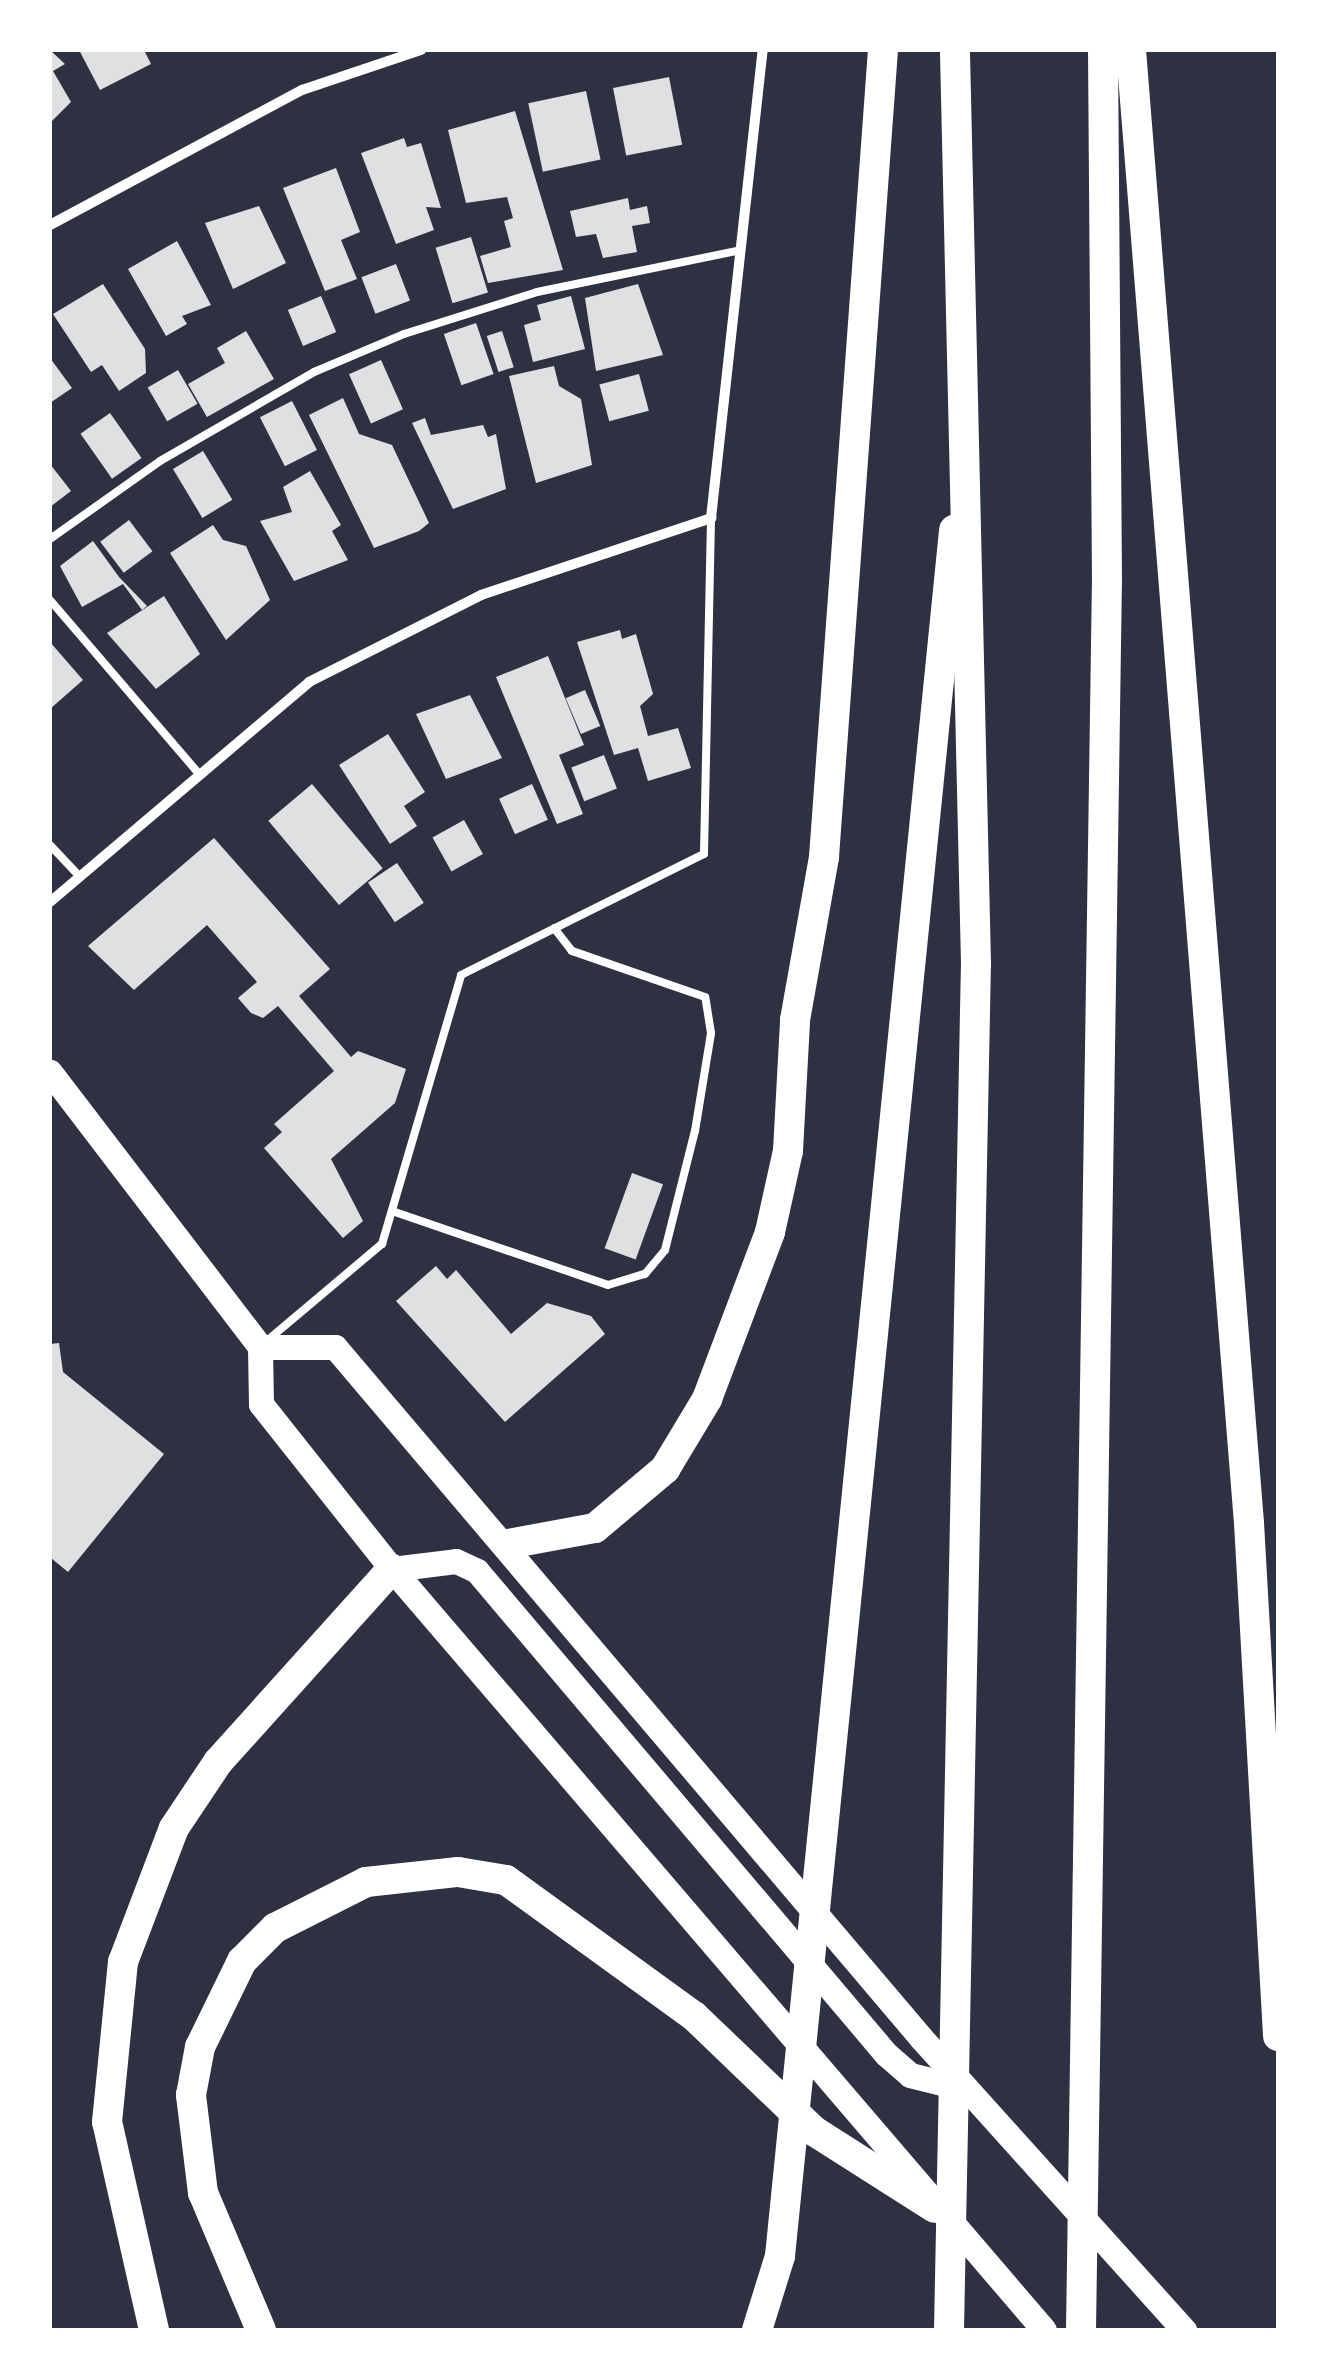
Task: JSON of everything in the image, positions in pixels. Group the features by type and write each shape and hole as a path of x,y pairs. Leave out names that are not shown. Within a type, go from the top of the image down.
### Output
{"highway":[{"path":"508,1544 595,1528 665,1469 708,1399 770,1232 788,1152 795,1020 824,858 883,50"},
{"path":"949,2330 976,964 968,402 955,50"},
{"path":"1080,2330 1106,721 1103,50"},
{"path":"1131,50 1249,1523 1278,2036"},
{"path":"757,2330 780,2256 878,1214 968,402"},
{"path":"154,2330 107,2122 124,1962 174,1828 218,1762 392,1570"},
{"path":"261,2330 202,2193 192,2095 216,2006 275,1928 366,1882 444,1872 506,1880 694,2016 814,2131 935,2208"}],"main road":[{"path":"50,1072 260,1347 261,1404 392,1570 935,2208 1044,2330"},
{"path":"260,1347 335,1347 508,1544 738,1825 966,2089 1184,2330"},
{"path":"392,1570 456,1561 477,1571 886,2054 921,2080 966,2089"}],"street":[{"path":"50,225 302,90 420,50"},
{"path":"50,902 309,682 481,595 712,518 763,50"}],"lane":[{"path":"50,539 160,460 314,372 404,334 537,292 741,250"},
{"path":"260,1347 382,1244 461,974 704,854 712,518"},
{"path":"50,600 200,776"},
{"path":"50,846 80,877"},
{"path":"392,1211 608,1285 644,1274 665,1250 696,1131 711,1033 705,997 572,951 554,928"}],"building":[{"path":"50,50 65,64 53,71 71,102 50,123"},
{"path":"79,50 144,50 151,64 100,90"},
{"path":"669,77 682,145 626,156 613,88"},
{"path":"586,91 601,159 543,172 528,103"},
{"path":"515,111 563,270 488,283 480,256 511,247 504,221 513,218 507,197 466,203 448,130"},
{"path":"404,138 407,147 421,143 441,208 426,207 434,230 396,244 361,153"},
{"path":"336,168 360,232 341,240 357,279 325,291 283,188"},
{"path":"628,198 630,210 647,206 650,223 632,226 637,252 603,258 596,234 576,237 570,211"},
{"path":"259,206 286,263 233,289 205,223"},
{"path":"471,237 488,292 453,303 436,248"},
{"path":"177,241 211,305 182,316 187,324 166,336 128,269"},
{"path":"396,264 410,300 375,314 361,277"},
{"path":"103,284 145,349 146,373 119,391 102,365 91,372 53,314"},
{"path":"638,284 663,355 596,371 585,298"},
{"path":"321,296 336,332 303,346 288,310"},
{"path":"571,296 585,349 533,362 524,325 541,320 537,305"},
{"path":"476,323 494,374 461,385 444,334"},
{"path":"246,331 274,379 207,417 188,384 225,363 217,348"},
{"path":"502,331 514,367 499,372 487,336"},
{"path":"50,358 72,388 50,403"},
{"path":"381,360 403,409 371,424 349,374"},
{"path":"554,366 559,386 581,399 592,465 536,483 509,376"},
{"path":"178,370 198,404 167,421 148,388"},
{"path":"639,374 649,411 609,421 599,385"},
{"path":"343,398 359,434 392,445 429,523 419,531 374,548 309,415"},
{"path":"292,401 317,450 285,466 260,417"},
{"path":"110,413 142,458 112,479 81,434"},
{"path":"425,418 431,435 483,425 488,437 496,434 506,489 453,509 412,423"},
{"path":"203,451 232,500 202,518 173,469"},
{"path":"50,464 71,491 50,507"},
{"path":"310,471 341,525 332,531 348,560 294,581 260,521 292,512 283,487"},
{"path":"129,520 152,551 124,573 100,542"},
{"path":"213,525 223,540 246,546 270,600 226,640 170,553"},
{"path":"93,541 119,577 147,606 142,610 123,584 82,607 60,566"},
{"path":"164,596 200,654 156,689 107,633"},
{"path":"620,630 622,639 636,634 653,694 640,706 648,736 678,728 691,768 648,781 638,748 614,755 577,642"},
{"path":"50,642 83,680 50,709"},
{"path":"548,656 584,745 559,755 583,814 557,824 496,677"},
{"path":"585,690 600,726 581,734 566,698"},
{"path":"470,695 502,758 446,779 416,714"},
{"path":"388,734 425,792 404,806 417,826 390,844 339,765"},
{"path":"604,755 617,789 584,801 571,768"},
{"path":"312,784 383,868 339,905 268,821"},
{"path":"532,784 548,820 515,834 499,799"},
{"path":"464,820 483,854 451,872 433,837"},
{"path":"214,838 330,969 299,996 351,1057 358,1051 406,1069 395,1103 331,1159 363,1221 343,1238 264,1148 282,1132 274,1124 334,1071 278,1006 263,1018 251,1013 238,998 257,982 207,925 134,990 88,946"},
{"path":"397,863 424,903 395,922 368,883"},
{"path":"632,1173 663,1184 636,1259 605,1248"},
{"path":"436,1266 447,1279 456,1270 511,1334 547,1303 591,1316 605,1334 505,1422 396,1301"},
{"path":"59,1343 63,1372 164,1454 68,1572 51,1558 50,1344"}]}
